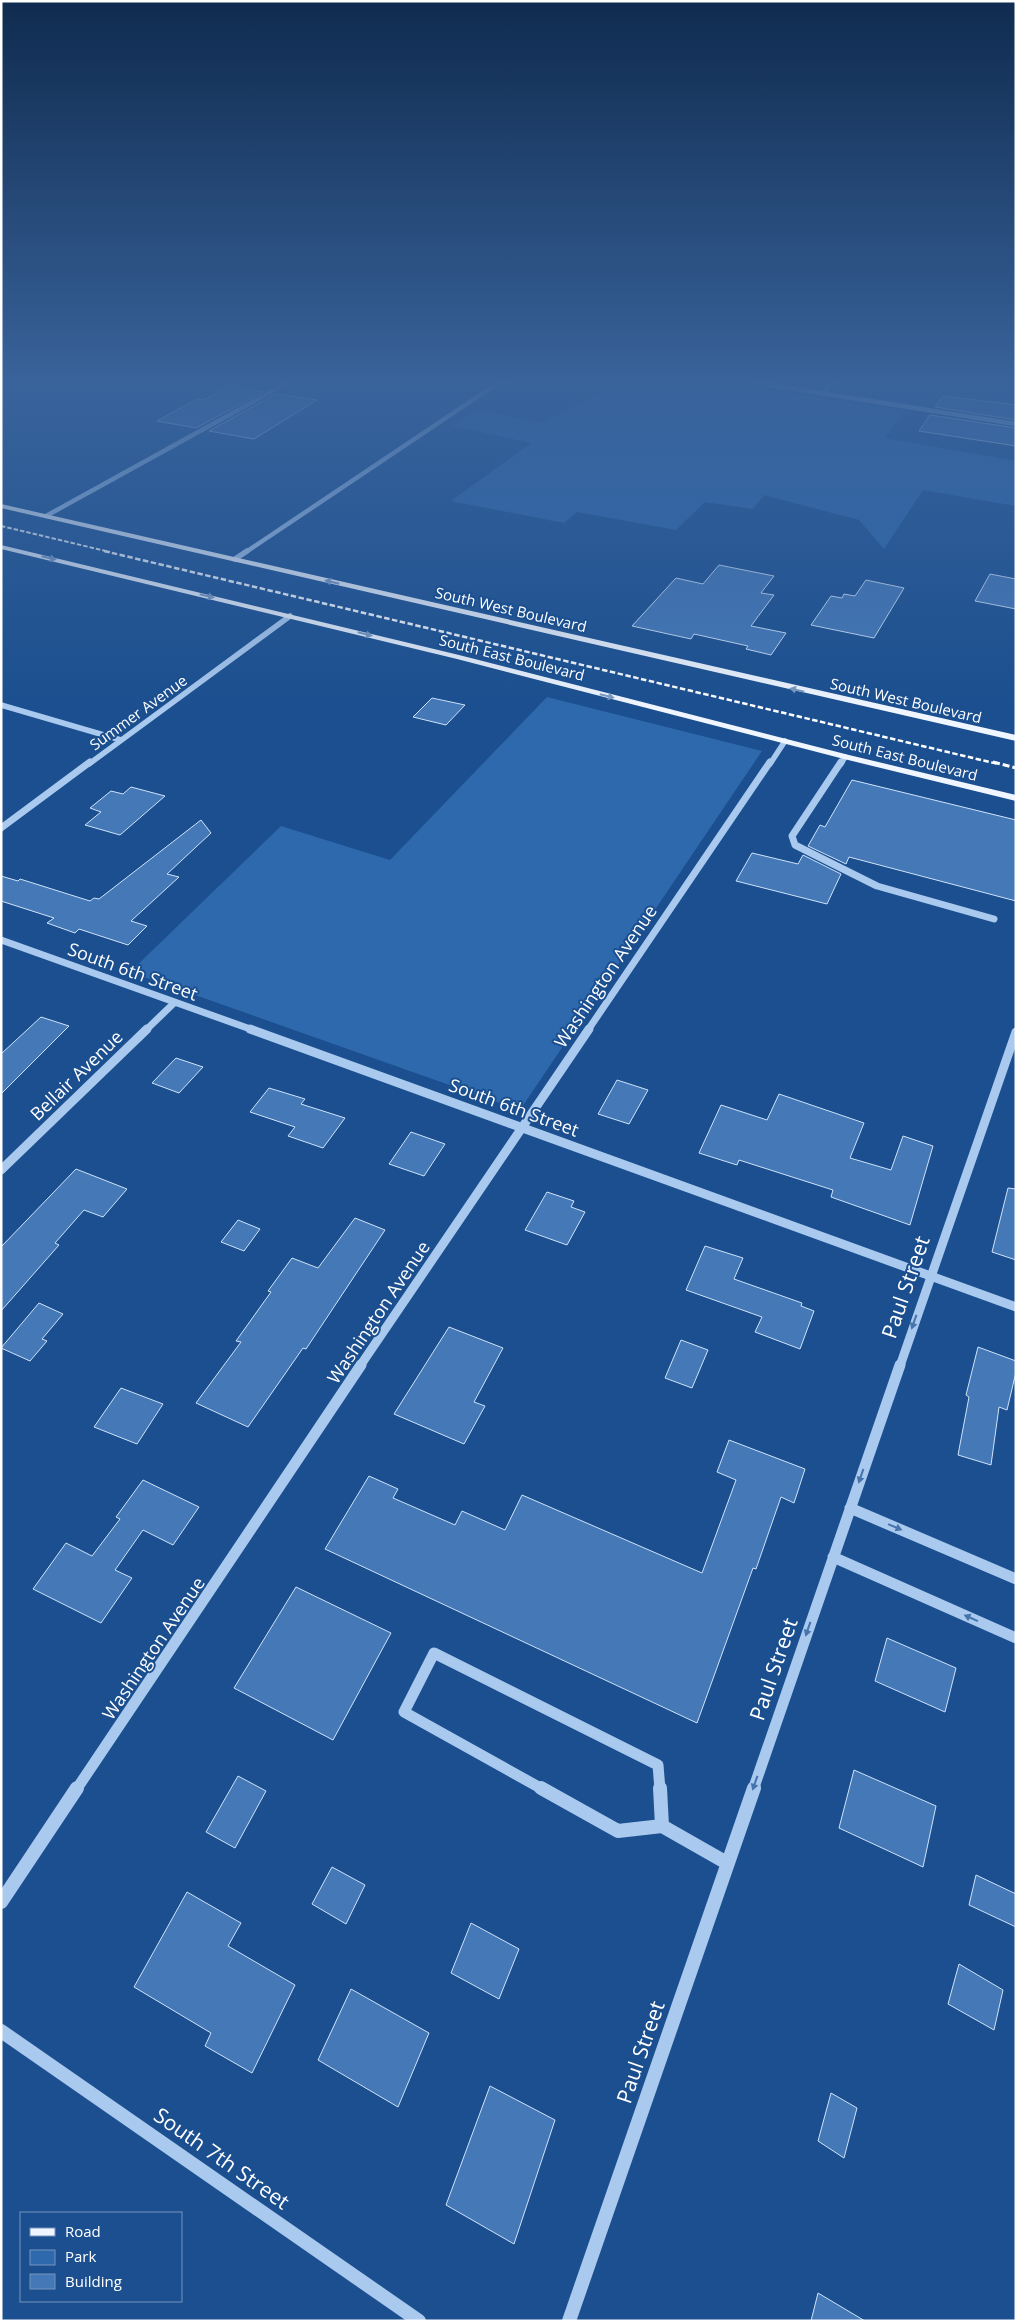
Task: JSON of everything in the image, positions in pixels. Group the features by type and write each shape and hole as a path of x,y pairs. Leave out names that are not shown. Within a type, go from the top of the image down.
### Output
{"main road":[{"name":"South West Boulevard","path":"1,506 1016,738"},
{"name":"South East Boulevard","path":"1,546 290,616 845,757 1016,798"}],"street":[{"path":"46,516 91,491"},
{"path":"235,560 337,491"},
{"name":"Summer Avenue","path":"1,828 290,616"},
{"path":"1,706 121,740"},
{"name":"Washington Avenue","path":"1,1902 785,741"},
{"path":"845,757 792,836 795,845 877,886 994,919"},
{"name":"South 6th Street","path":"1,940 174,1004 523,1127 1016,1307"},
{"name":"Bellair Avenue","path":"1,1170 174,1004"},
{"name":"Paul Street","path":"569,2321 930,1276 1014,1043 1016,1032"},
{"path":"850,1508 1016,1579"},
{"path":"833,1557 1016,1638"},
{"path":"662,1826 658,1765 434,1653 404,1712 618,1831 662,1826 727,1863"},
{"name":"South 7th Street","path":"1,2031 419,2321"}],"green space":[{"path":"464,491 922,491 884,549 859,520 764,495 753,509 705,502 676,530 577,512 564,523 451,501"},
{"path":"931,491 1016,491 1016,506"},
{"path":"547,697 762,751 520,1110 130,972 281,826 390,860"}],"building":[{"path":"719,565 774,576 761,593 774,595 751,626 786,633 771,655 746,649 748,646 694,634 691,639 632,626 676,578 703,584"},
{"path":"990,574 1016,579 1016,609 975,601"},
{"path":"866,580 904,588 874,638 811,625 831,596 842,598 844,594 855,596"},
{"path":"432,698 465,705 446,725 413,717"},
{"path":"852,780 1016,820 1016,901 849,857 846,864 808,846 820,825 825,827"},
{"path":"131,787 165,796 120,835 85,825 101,812 90,808 111,791 123,794"},
{"path":"201,820 211,833 167,874 179,877 131,921 147,926 128,945 79,929 75,933 47,923 54,918 1,901 1,876 18,881 20,879 90,901 94,898 99,899"},
{"path":"752,853 798,864 803,855 841,874 827,904 736,881"},
{"path":"41,1017 69,1026 1,1094 1,1054"},
{"path":"176,1058 203,1067 179,1093 152,1083"},
{"path":"617,1080 648,1090 629,1124 598,1114"},
{"path":"269,1088 305,1099 301,1104 345,1118 323,1148 288,1136 295,1127 250,1112"},
{"path":"779,1094 864,1123 850,1158 891,1170 903,1136 933,1146 910,1225 831,1197 833,1190 739,1160 737,1165 699,1153 721,1105 767,1120"},
{"path":"411,1132 445,1144 424,1176 389,1164"},
{"path":"76,1169 127,1189 103,1217 84,1210 55,1243 59,1245 1,1311 1,1247"},
{"path":"1008,1188 1016,1189 1016,1260 992,1252"},
{"path":"547,1192 574,1201 571,1207 585,1212 567,1245 525,1230"},
{"path":"355,1218 385,1230 306,1349 303,1348 248,1427 196,1403 241,1342 236,1341 271,1292 268,1291 292,1258 318,1268"},
{"path":"238,1220 260,1229 244,1251 221,1242"},
{"path":"705,1246 743,1258 734,1279 802,1303 801,1306 814,1311 800,1349 755,1332 762,1317 686,1290"},
{"path":"39,1303 63,1314 42,1339 47,1341 30,1361 1,1348"},
{"path":"449,1327 503,1348 474,1402 485,1406 464,1444 394,1414"},
{"path":"681,1340 708,1350 692,1388 665,1378"},
{"path":"978,1347 1016,1361 1016,1372 1007,1410 999,1407 991,1465 958,1455 969,1397 966,1395"},
{"path":"121,1388 163,1404 137,1444 94,1427"},
{"path":"729,1440 805,1469 794,1503 781,1497 756,1569 753,1568 697,1723 325,1549 369,1476 398,1489 393,1498 455,1525 462,1511 505,1530 522,1495 702,1573 736,1480 717,1472"},
{"path":"143,1480 199,1507 173,1545 143,1530 115,1570 132,1578 101,1623 33,1589 66,1543 92,1556 120,1519 116,1517"},
{"path":"296,1587 391,1633 333,1740 234,1688"},
{"path":"887,1638 956,1668 945,1712 875,1681"},
{"path":"854,1770 936,1806 923,1867 839,1828"},
{"path":"238,1776 266,1791 235,1848 206,1832"},
{"path":"332,1867 365,1885 346,1924 312,1904"},
{"path":"976,1875 1016,1894 1016,1927 969,1905"},
{"path":"187,1892 241,1923 228,1946 295,1985 252,2073 205,2046 211,2033 134,1987"},
{"path":"471,1923 519,1949 499,1999 451,1973"},
{"path":"959,1964 1003,1990 994,2030 948,2004"},
{"path":"351,1989 429,2033 398,2107 318,2060"},
{"path":"490,2086 555,2120 514,2244 446,2205"},
{"path":"831,2093 857,2108 844,2158 818,2141"},
{"path":"818,2293 865,2321 811,2321"}],"railway":[{"path":"1,526 110,552"},
{"path":"104,551 998,764"},
{"path":"993,762 1016,768"}]}
